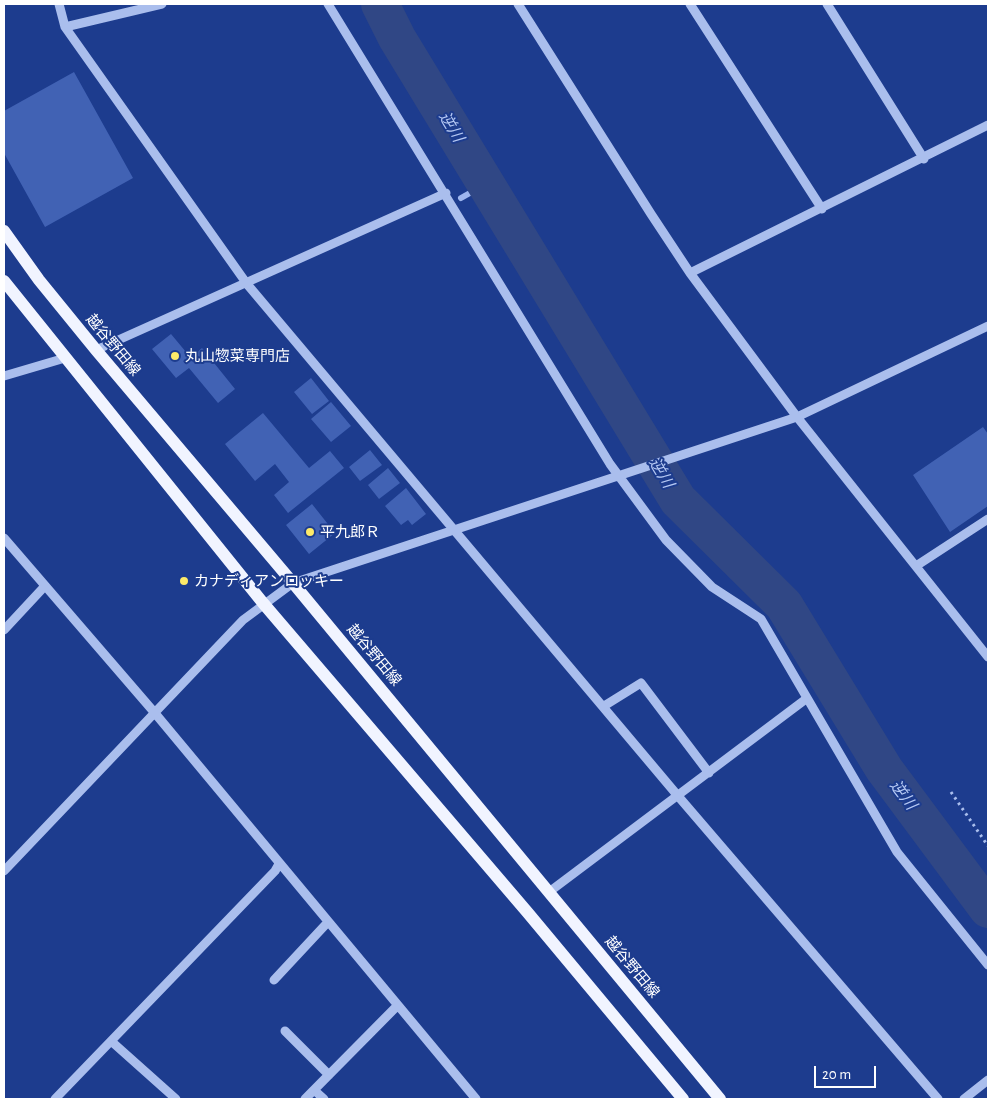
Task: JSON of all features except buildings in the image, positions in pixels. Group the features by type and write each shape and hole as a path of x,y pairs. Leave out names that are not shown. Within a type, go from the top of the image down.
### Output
{"main road":[{"name":"越谷野田線","path":"4,232 39,280 96,350 293,583 720,1099"},
{"path":"4,281 263,603 522,906 683,1099"}],"street":[{"path":"59,4 66,27 247,284 455,528 678,796 938,1099"},
{"path":"66,27 162,4"},
{"path":"328,4 619,476 666,540 712,587 761,619 806,699 898,852 988,965"},
{"path":"518,4 650,214 690,273 797,417 988,657"},
{"path":"690,4 822,209"},
{"path":"827,4 924,159"},
{"path":"690,273 924,159 988,125"},
{"path":"96,350 247,284 446,193"},
{"path":"4,871 243,620 263,603 293,583 455,528 797,417 988,326"},
{"path":"4,376 65,358"},
{"path":"916,566 988,519"},
{"path":"4,538 44,587 154,712 476,1099"},
{"path":"4,630 44,587"},
{"path":"604,706 641,683 709,772"},
{"path":"549,892 806,699"},
{"path":"59,1098 111,1041 275,871 279,864"},
{"path":"274,980 328,922"},
{"path":"306,1099 397,1006"},
{"path":"285,1031 329,1075"},
{"path":"111,1041 176,1099"},
{"path":"964,1099 988,1080"},
{"path":"314,1090 324,1099"}],"path":[{"path":"951,792 988,846"}],"waterway":[{"name":"逆川","path":"380,4 397,38 678,500 784,605 884,769 988,909"},
{"path":"461,198 486,184"}],"place":[{"name":"丸山惣菜専門店","path":"175,356"},
{"name":"平九郎Ｒ","path":"310,532"},
{"name":"カナディアンロッキー","path":"184,581"}]}
